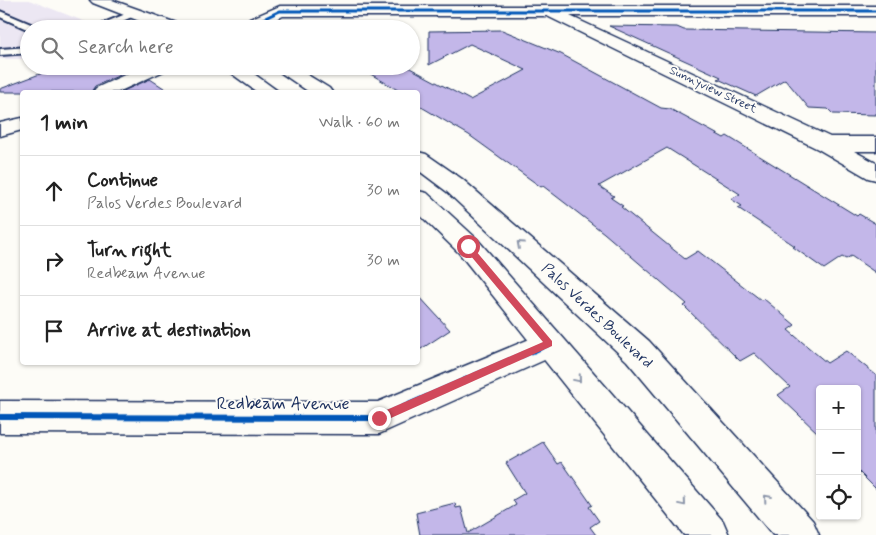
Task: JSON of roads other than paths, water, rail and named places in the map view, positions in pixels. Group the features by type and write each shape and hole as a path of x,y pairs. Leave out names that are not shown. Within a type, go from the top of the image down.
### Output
{"street":[{"path":"98,0 155,20"},
{"path":"258,20 283,6 548,11 876,11"},
{"name":"Sunnyview Street","path":"548,11 826,144 876,173"},
{"path":"107,90 140,75"},
{"path":"244,75 266,90"},
{"path":"295,75 319,90"},
{"path":"0,130 20,125"},
{"path":"826,144 876,144"},
{"name":"Palos Verdes Boulevard","path":"420,160 454,185 638,351 799,535"},
{"path":"420,200 454,185"},
{"path":"420,201 468,246 709,535"},
{"name":"Redbeam Avenue","path":"0,417 379,418 549,344"}],"lane":[{"path":"116,20 136,12"},
{"path":"0,14 20,23"},
{"path":"0,52 20,51"}]}
